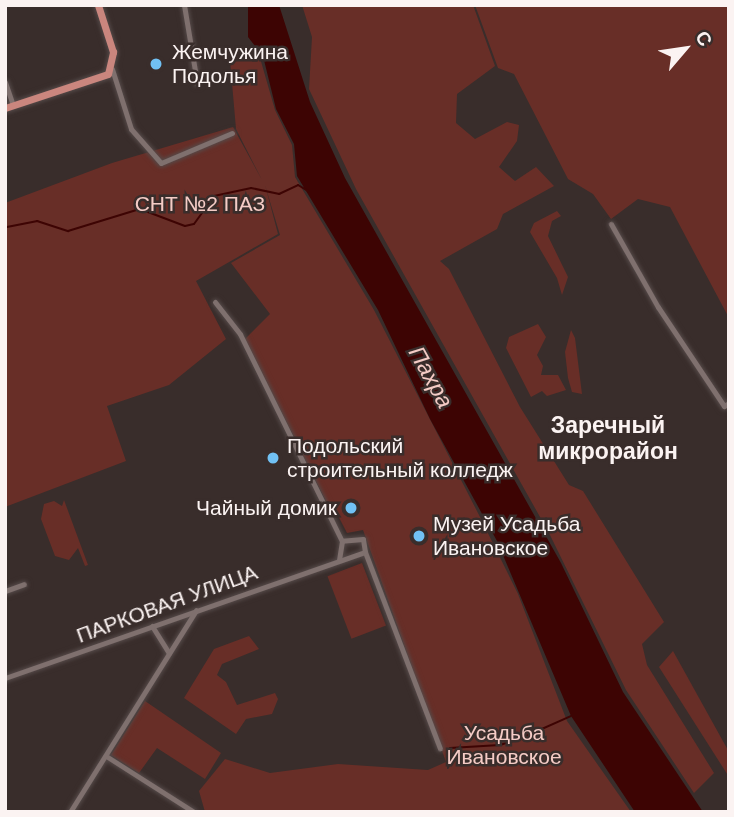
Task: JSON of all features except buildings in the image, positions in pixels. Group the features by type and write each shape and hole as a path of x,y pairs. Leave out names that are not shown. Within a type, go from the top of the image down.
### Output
{"main road":[{"path":"9,106 102,77 112,69 113,52 98,5"}],"street":[{"path":"184,5 197,83"},
{"path":"112,69 131,129 161,163 232,133"},
{"path":"5,82 9,106"},
{"path":"611,224 672,328 724,405 729,402"},
{"path":"215,302 240,334 342,541 339,561"},
{"path":"342,541 360,536 440,748"},
{"name":"ПАРКОВАЯ УЛИЦА","path":"5,678 365,552"},
{"path":"5,591 24,584"},
{"path":"69,812 197,609"},
{"path":"152,626 169,653"},
{"path":"106,756 194,812"}],"green space":[{"path":"302,5 473,5 495,66 457,94 456,123 475,139 507,122 519,125 517,141 499,167 515,181 536,167 554,186 503,214 497,229 440,261 449,269 520,407 569,485 583,491 664,622 642,644 647,665 714,773 694,793 626,690 549,533 356,189 309,89 312,37"},
{"path":"475,5 729,5 729,318 670,207 638,199 611,219 593,194 568,179 514,74 498,68"},
{"path":"258,51 275,110 292,145 295,177 374,310 480,517 518,594 567,721 631,812 205,812 199,791 225,759 270,773 338,764 428,770 446,762 363,530 347,533 334,508 330,509 245,339 270,314 231,263 280,235 265,185 278,234 196,281 226,339 169,385 107,406 126,461 5,507 5,203 112,163 233,127 262,180 236,129 230,60 250,61"},
{"path":"557,211 561,216 552,221 548,236 568,277 562,295 557,278 530,232 534,223"},
{"path":"538,324 546,337 537,355 543,366 541,375 558,375 566,390 547,396 542,391 531,397 506,348 509,337"},
{"path":"571,330 575,338 582,394 572,392 568,378 565,352"},
{"path":"64,500 88,565 85,566 78,548 69,560 55,556 41,519 44,504 54,501 62,506"},
{"path":"362,563 386,626 351,639 327,576"},
{"path":"249,636 259,649 222,664 217,675 226,682 237,705 275,693 278,699 272,714 246,719 236,734 184,698 214,649"},
{"path":"673,651 729,752 729,777 659,667"},
{"path":"145,701 221,753 205,779 157,748 139,773 111,755"}],"water":[{"name":"Пахра","path":"248,5 279,5 310,102 345,178 561,563 623,692 703,812 635,812 571,716 497,541 430,419 378,310 297,176 294,144 276,109 263,56 248,37"}],"waterway":[{"path":"7,227 37,221 68,231 140,209 185,226 194,224 214,196 251,188 279,194 298,185 308,191"},
{"path":"526,736 571,716"},
{"path":"450,748 500,745 522,738"}],"place":[{"name":"Жемчужина Подолья","path":"156,64"},
{"name":"Подольский строительный колледж","path":"273,458"},
{"name":"Чайный домик","path":"351,508"},
{"name":"Музей Усадьба Ивановское","path":"419,536"}],"district":[{"name":"Заречный микрорайон","path":"608,438"}],"park label":[{"name":"СНТ №2 ПАЗ","path":"200,204"},
{"name":"Усадьба Ивановское","path":"504,745"}]}
